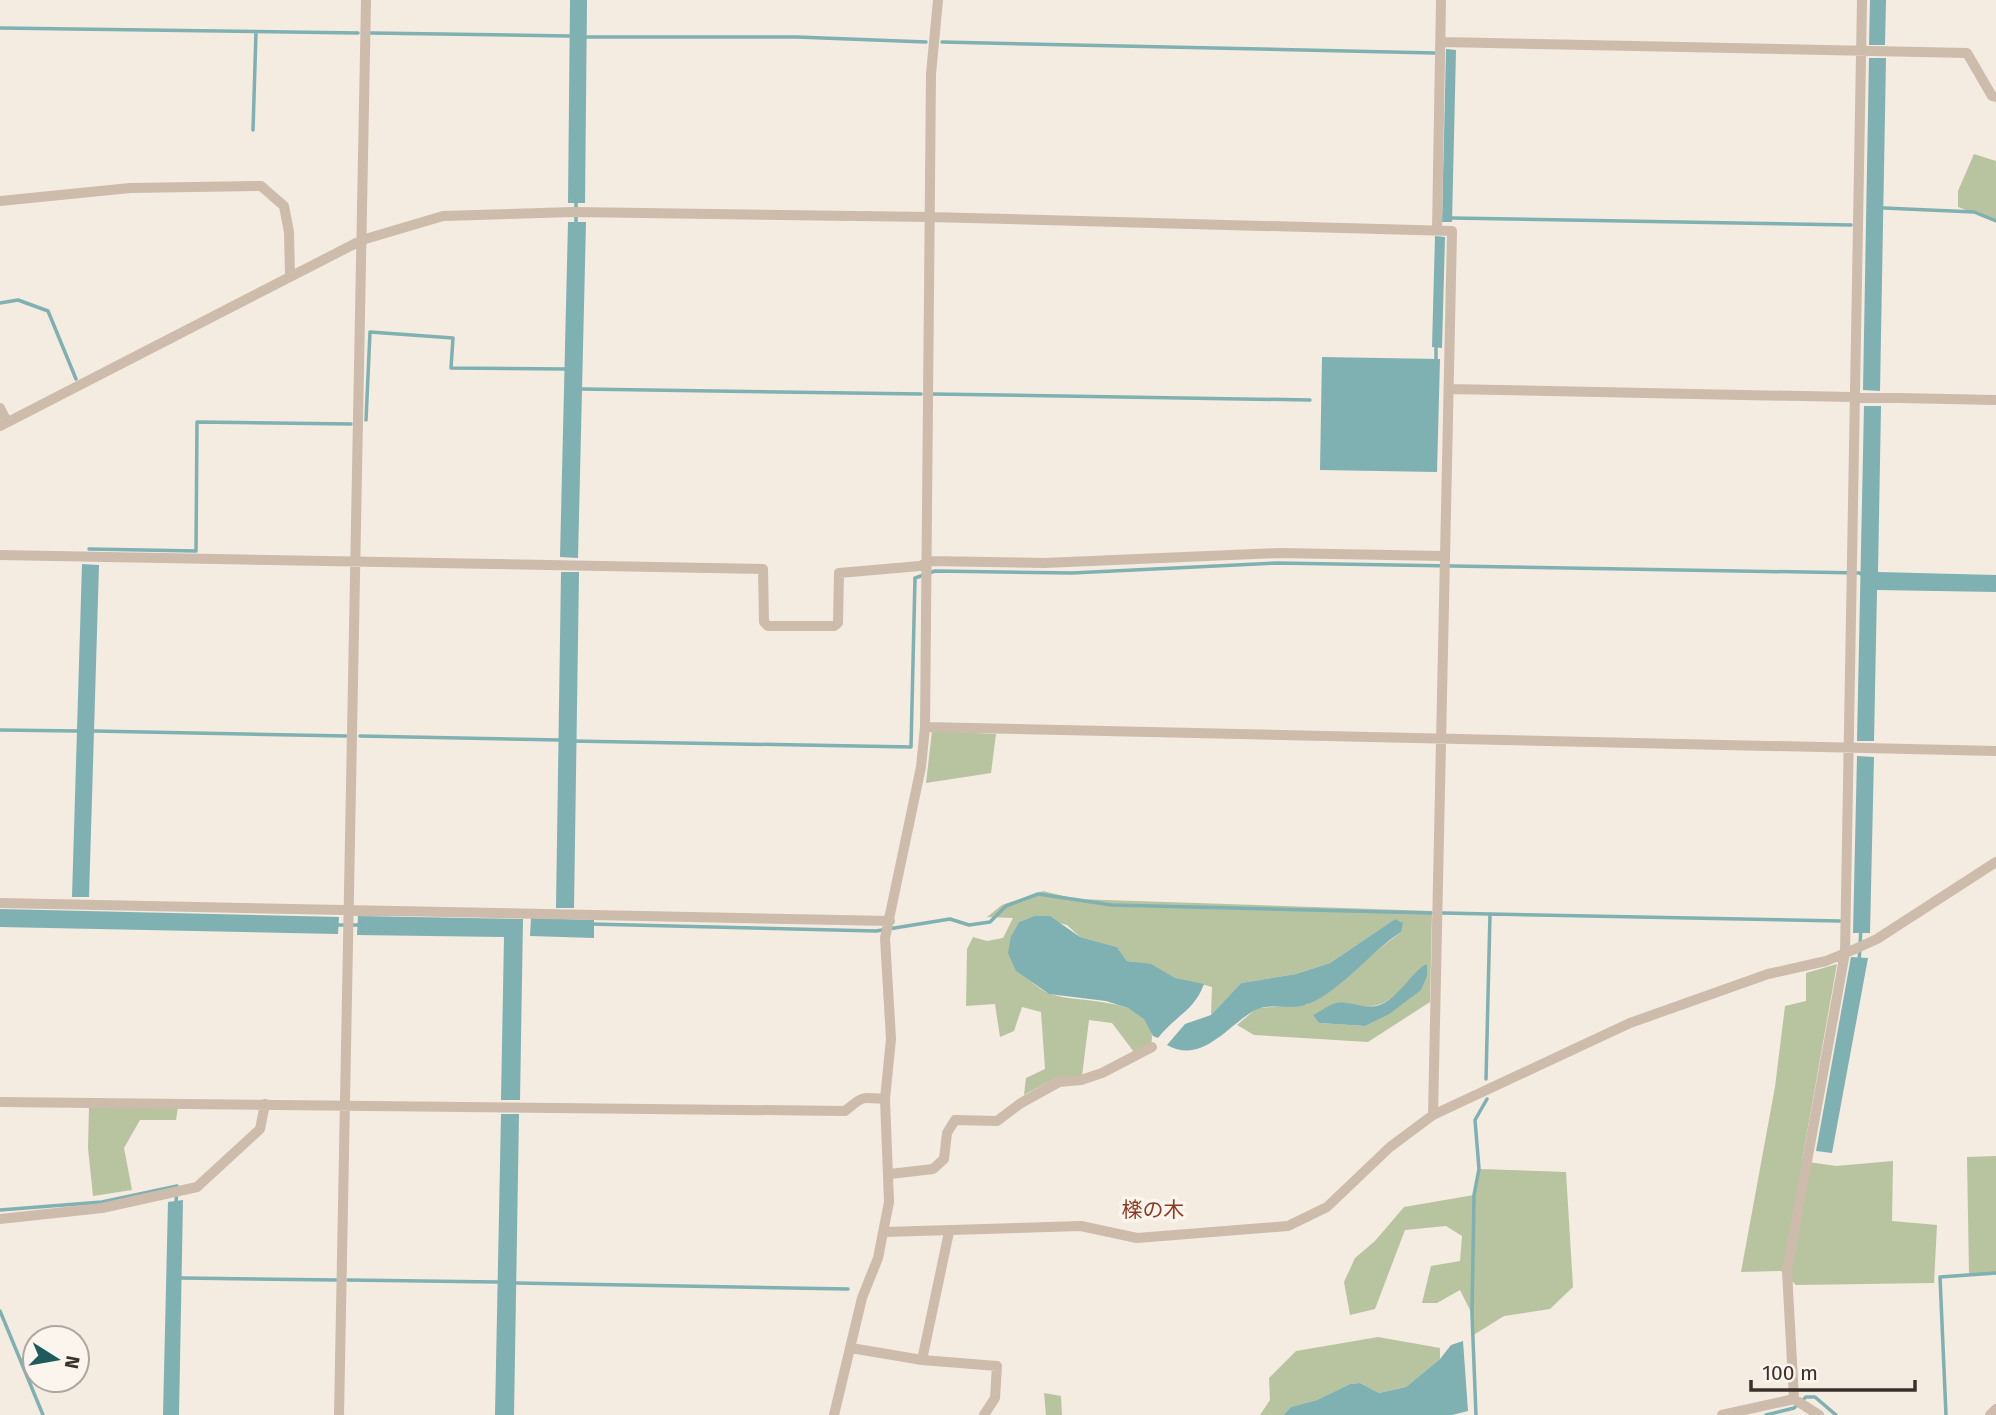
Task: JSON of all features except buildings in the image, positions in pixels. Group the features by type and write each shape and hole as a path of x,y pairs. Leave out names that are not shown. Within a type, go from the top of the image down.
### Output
{"street":[{"path":"339,1415 366,0"},
{"path":"834,1415 884,1232 890,1174 885,1099 891,1039 885,938 921,767 925,727 931,74 938,0"},
{"path":"1441,0 1442,229"},
{"path":"1794,1398 1787,1271 1850,951 1848,747 1851,574 1861,397 1862,0"},
{"path":"1441,42 1967,53 1992,96 1996,97"},
{"path":"0,201 130,188 261,186 284,206 289,232 290,277"},
{"path":"0,408 4,424 362,240 443,216 578,212 930,217 1452,231 1433,1115"},
{"path":"1449,389 1996,400"},
{"path":"0,555 763,569 764,622 768,626 834,626 838,623 839,573 1279,553 1443,556"},
{"path":"925,727 1996,751"},
{"path":"884,1232 1081,1226 1137,1238 1288,1226 1327,1207 1390,1147 1433,1115 1630,1023 1768,974 1826,961 1850,951 1996,862"},
{"path":"0,903 890,920"},
{"path":"890,1174 933,1169 944,1159 947,1133 955,1119 997,1121 1021,1103 1059,1082 1081,1080 1102,1073 1152,1047"},
{"path":"0,1102 845,1111 855,1100 863,1097 885,1099"},
{"path":"0,1219 102,1208 171,1195 197,1187 260,1129 265,1104"},
{"path":"922,1360 933,1295 942,1276 948,1232"},
{"path":"851,1348 922,1360 997,1366 995,1398 984,1415"},
{"path":"1722,1415 1794,1398 1819,1415"},
{"path":"1990,1415 1996,1409"}],"green space":[{"path":"1974,154 1996,161 1996,221 1958,207 1958,191"},
{"path":"932,731 996,734 991,773 926,783"},
{"path":"1043,891 1076,899 1432,911 1430,1002 1368,1042 1254,1035 1237,1025 1257,1008 1307,1005 1401,932 1395,919 1330,963 1296,974 1241,983 1211,1015 1212,987 1178,979 1147,965 1127,961 1117,947 1080,937 1067,925 1034,916 1019,922 1011,936 1016,971 1040,989 1060,997 1130,1009 1143,1017 1151,1028 1151,1045 1134,1052 1112,1023 1089,1020 1082,1076 1056,1078 1024,1095 1026,1078 1045,1069 1041,1012 1022,1007 1014,1031 1000,1037 995,1004 966,1006 967,949 973,937 987,941 1003,938 1013,918 987,917 1002,905","holes":["1421,966 1388,1015 1365,1026 1319,1023 1314,1015 1347,1003 1359,1006 1381,1004 1398,993"]},
{"path":"1837,964 1802,1161 1836,1166 1893,1161 1892,1221 1937,1225 1934,1283 1796,1285 1781,1271 1741,1272 1775,1087 1785,1006 1806,1001 1806,973"},
{"path":"89,1106 178,1107 176,1120 140,1120 124,1148 132,1190 93,1196 88,1148"},
{"path":"1996,1156 1996,1273 1969,1273 1967,1157"},
{"path":"1479,1169 1566,1172 1573,1287 1550,1309 1504,1316 1472,1336 1472,1314 1460,1290 1437,1303 1422,1303 1431,1266 1460,1261 1462,1236 1446,1226 1405,1230 1375,1309 1350,1315 1344,1282 1355,1258 1375,1241 1404,1207 1474,1195"},
{"path":"1378,1337 1440,1348 1440,1359 1406,1387 1379,1393 1360,1383 1350,1384 1317,1400 1291,1407 1283,1415 1260,1415 1270,1400 1269,1378 1296,1351"},
{"path":"1044,1393 1061,1396 1062,1415 1046,1415"}],"water":[{"path":"570,0 587,0 585,203 568,203"},
{"path":"1870,0 1886,0 1885,45 1869,45"},
{"path":"1446,49 1456,50 1452,222 1442,222"},
{"path":"1869,58 1886,58 1880,391 1863,390"},
{"path":"568,222 586,222 578,558 560,557"},
{"path":"1435,236 1445,237 1442,348 1432,347"},
{"path":"1322,357 1440,359 1437,472 1320,470"},
{"path":"1864,406 1881,406 1878,572 1996,575 1996,592 1877,590 1874,741 1857,741"},
{"path":"82,564 99,565 89,897 72,897"},
{"path":"561,572 579,572 574,908 556,908"},
{"path":"1857,756 1874,757 1870,933 1853,933"},
{"path":"0,909 339,917 338,934 0,927"},
{"path":"358,916 523,919 520,1100 501,1100 504,937 357,935"},
{"path":"1034,916 1050,916 1080,937 1117,947 1127,961 1151,964 1175,978 1204,984 1190,1007 1158,1038 1153,1036 1144,1019 1128,1008 1106,1001 1049,994 1016,971 1008,953 1011,936 1019,922"},
{"path":"531,918 594,920 594,938 530,936"},
{"path":"1395,919 1403,923 1401,932 1320,998 1302,1006 1255,1010 1203,1047 1180,1050 1167,1045 1185,1024 1211,1015 1241,983 1296,974 1330,963"},
{"path":"1851,957 1868,958 1832,1153 1816,1151"},
{"path":"1427,964 1427,976 1421,990 1388,1015 1365,1026 1319,1023 1313,1015 1339,1003 1369,1007 1382,1004"},
{"path":"501,1114 519,1114 514,1415 495,1415"},
{"path":"183,1200 179,1415 163,1415 168,1202"},
{"path":"1463,1341 1468,1411 1452,1415 1283,1415 1291,1407 1317,1400 1350,1384 1360,1383 1379,1393 1406,1387 1440,1359 1451,1345"}],"waterway":[{"path":"0,28 358,33"},
{"path":"253,130 256,32"},
{"path":"371,33 569,36"},
{"path":"586,37 797,37 926,42"},
{"path":"942,42 1435,53"},
{"path":"576,198 576,225"},
{"path":"1884,208 1974,212 1996,221"},
{"path":"1452,218 1851,225"},
{"path":"0,303 18,300 48,311 76,379"},
{"path":"366,420 370,332 453,338 451,368 565,369"},
{"path":"1436,346 1436,359"},
{"path":"582,389 921,394"},
{"path":"932,394 1310,400"},
{"path":"89,549 196,551 197,422 351,424"},
{"path":"572,741 911,747 915,578 935,571 1072,573 1277,563 1860,573 1863,576"},
{"path":"0,730 77,731"},
{"path":"94,731 346,736"},
{"path":"360,736 559,740"},
{"path":"590,924 876,931 950,919 969,925 990,922 1006,906 1038,894 1112,905 1431,913"},
{"path":"1443,913 1840,921 1490,914 1443,913"},
{"path":"1486,1079 1490,914"},
{"path":"334,925 361,925"},
{"path":"1859,962 1861,928"},
{"path":"1476,1415 1472,1314 1474,1195 1479,1169 1475,1120 1487,1099"},
{"path":"0,1210 102,1202 177,1186 176,1203"},
{"path":"1946,1415 1940,1277 1996,1273"},
{"path":"182,1278 336,1280"},
{"path":"348,1280 497,1282"},
{"path":"516,1283 848,1289"},
{"path":"0,1311 43,1415"},
{"path":"1766,1415 1794,1408 1806,1397 1815,1397 1836,1415"}],"district":[{"name":"檪の木","path":"1153,1210"}]}
